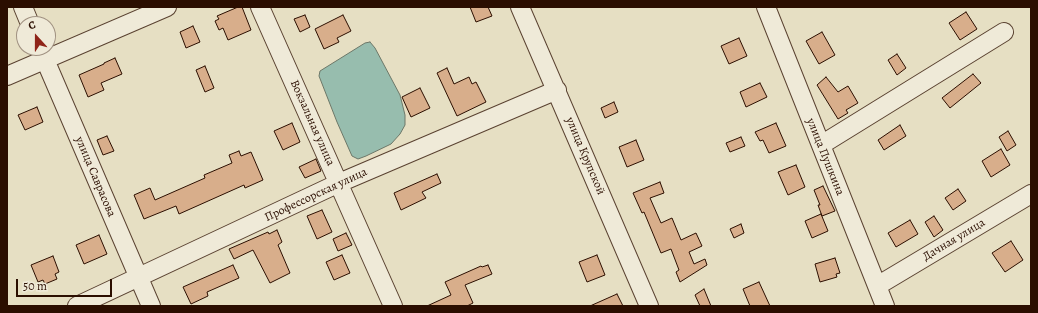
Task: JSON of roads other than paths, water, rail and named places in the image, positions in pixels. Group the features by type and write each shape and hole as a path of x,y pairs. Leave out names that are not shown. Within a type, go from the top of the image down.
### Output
{"street":[{"path":"56,49 167,7"},
{"name":"Вокзальная улица","path":"260,7 392,306"},
{"name":"улица Крупской","path":"520,7 649,306"},
{"name":"улица Пушкина","path":"766,7 877,286 882,305"},
{"path":"821,145 1004,32"},
{"path":"7,76 39,56"},
{"name":"улица Саврасова","path":"43,56 151,306"},
{"name":"Профессорская улица","path":"77,306 339,183 557,90"},
{"name":"Дачная улица","path":"877,286 1031,194"}]}
